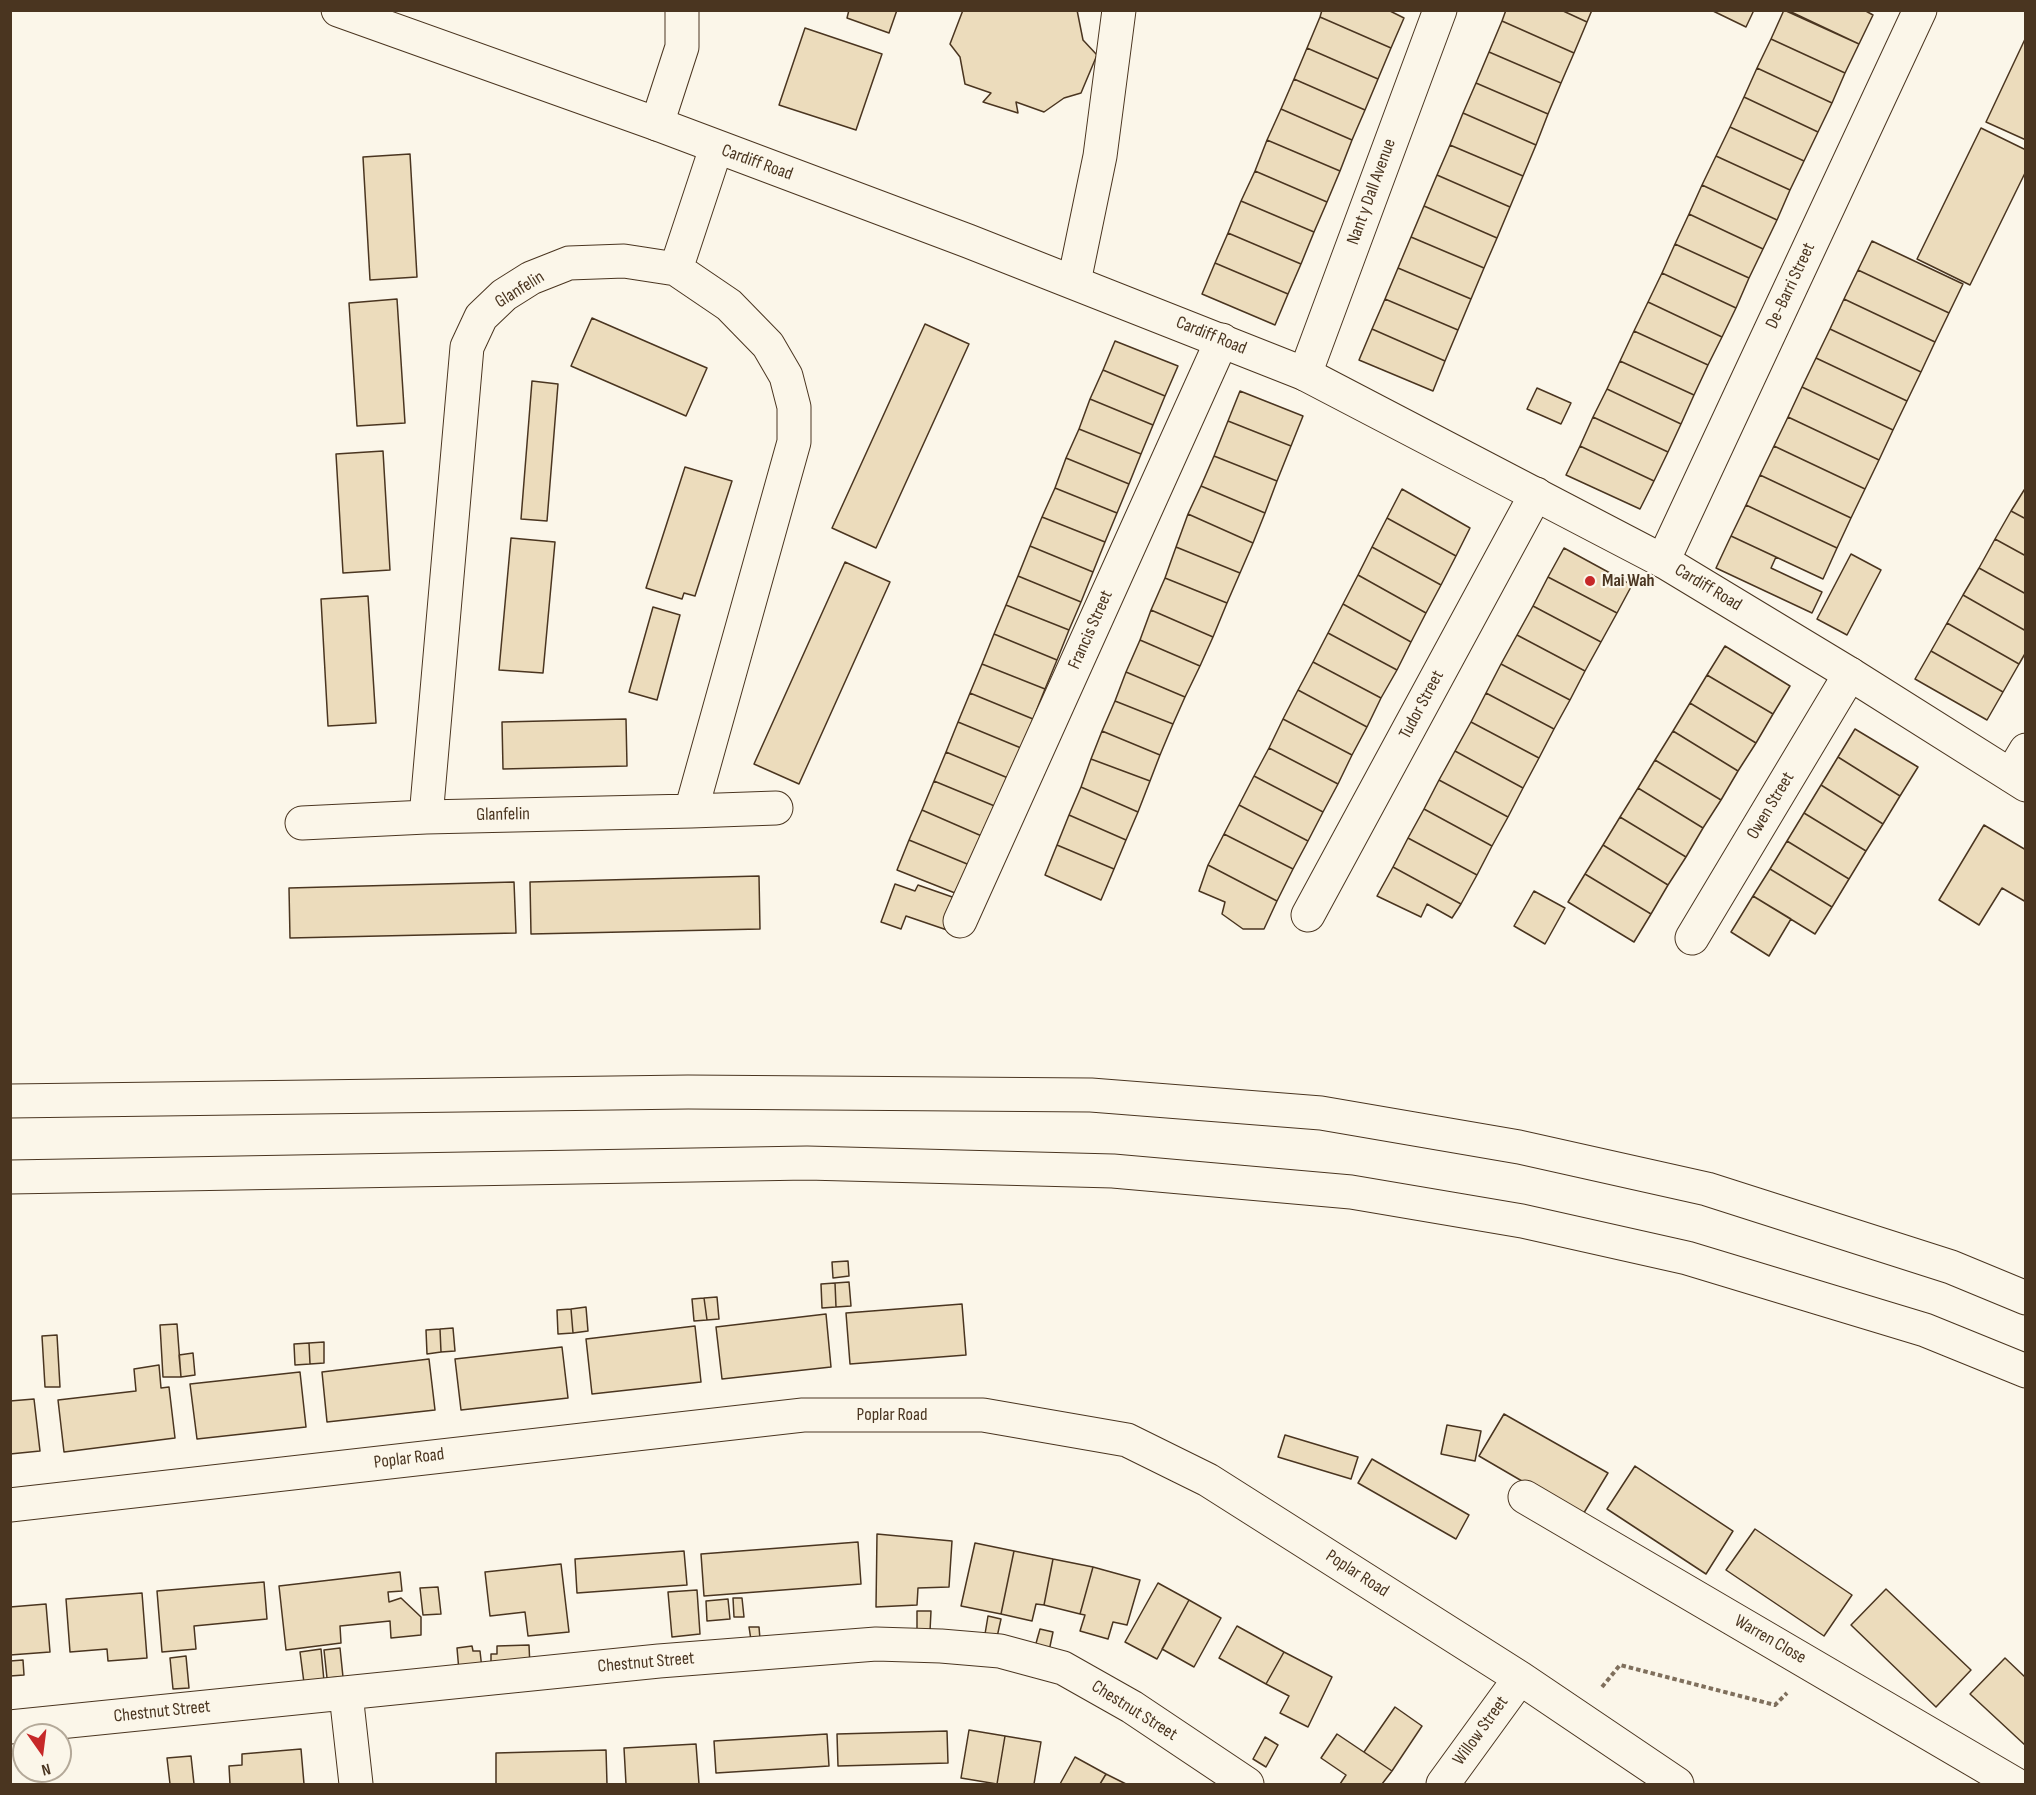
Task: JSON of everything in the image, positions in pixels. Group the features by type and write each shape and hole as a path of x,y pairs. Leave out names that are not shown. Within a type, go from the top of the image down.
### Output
{"main road":[{"name":"Cardiff Road","path":"338,10 657,124 1074,282 1305,374 1662,561 1850,674 2021,770"},
{"path":"657,124 682,47 682,10"},
{"path":"1074,282 1100,156 1119,10"},
{"name":"Nant y Dall Avenue","path":"1305,374 1440,10"},
{"name":"De-Barri Street","path":"1662,561 1920,10"},
{"path":"676,269 716,148"},
{"name":"Glanfelin","path":"624,261 676,269 729,305 768,345 786,376 794,407 794,442 691,811 426,817 467,347 481,317 504,295 531,278 569,263 624,261"},
{"name":"Francis Street","path":"960,921 1222,340"},
{"name":"Tudor Street","path":"1308,915 1536,494"},
{"name":"Owen Street","path":"1692,938 1850,674"},
{"path":"691,811 776,808"},
{"path":"302,823 426,817"},
{"path":"10,1101 688,1092 1079,1094 1321,1113 1519,1147 1707,1189 1951,1267 2025,1298"},
{"path":"10,1177 807,1163 1113,1171 1351,1192 1522,1221 1687,1258 1925,1330 2025,1371"},
{"name":"Poplar Road","path":"10,1505 803,1414 983,1415 1127,1440 1208,1480 1520,1678 1677,1785"},
{"name":"Warren Close","path":"1525,1497 2015,1785"},
{"name":"Chestnut Street","path":"10,1727 659,1662 876,1644 941,1646 1000,1651 1063,1668 1132,1707 1247,1785"},
{"name":"Willow Street","path":"1443,1785 1520,1678"},
{"path":"346,1694 356,1785"}],"path":[{"path":"1576,1717 1620,1665 1775,1705 1814,1666"}],"building":[{"path":"849,10 897,10 889,33 847,18"},
{"path":"963,10 1077,10 1083,40 1097,55 1081,93 1064,98 1044,112 1016,102 1018,113 983,102 991,93 965,84 960,57 950,44"},
{"path":"1322,10 1388,10 1404,18 1391,48 1320,17"},
{"path":"1506,10 1561,10 1587,22 1574,53 1502,21"},
{"path":"1561,10 1592,10 1587,22"},
{"path":"1711,10 1754,10 1746,27"},
{"path":"1784,10 1859,44 1845,73 1771,39"},
{"path":"1787,10 1864,10 1873,15 1859,44"},
{"path":"1320,17 1391,48 1378,79 1307,48"},
{"path":"1502,21 1574,53 1561,83 1489,52"},
{"path":"805,28 882,54 856,130 779,105"},
{"path":"2026,37 2026,140 1986,122"},
{"path":"1771,39 1845,73 1832,103 1757,68"},
{"path":"1307,48 1378,79 1365,110 1294,79"},
{"path":"1489,52 1561,83 1548,114 1476,83"},
{"path":"1757,68 1832,103 1818,132 1744,97"},
{"path":"1294,79 1365,110 1352,140 1281,109"},
{"path":"1476,83 1548,114 1536,145 1463,113"},
{"path":"1744,97 1818,132 1804,161 1730,127"},
{"path":"1281,109 1352,140 1340,171 1267,140"},
{"path":"1463,113 1536,145 1523,176 1450,145"},
{"path":"1730,127 1804,161 1790,190 1716,156"},
{"path":"1981,128 2026,150 2026,171 1970,285 1917,259"},
{"path":"1267,140 1340,171 1327,202 1255,171"},
{"path":"1450,145 1523,176 1510,207 1437,175"},
{"path":"410,154 417,277 370,280 363,157"},
{"path":"1716,156 1790,190 1777,220 1702,185"},
{"path":"1255,171 1327,202 1314,232 1241,201"},
{"path":"1437,175 1510,207 1497,238 1424,206"},
{"path":"1702,185 1777,220 1763,249 1689,214"},
{"path":"1241,201 1314,232 1301,264 1228,233"},
{"path":"1424,206 1497,238 1484,268 1411,237"},
{"path":"1689,214 1763,249 1749,278 1675,244"},
{"path":"1228,233 1301,264 1288,294 1215,263"},
{"path":"1411,237 1484,268 1471,299 1398,268"},
{"path":"1872,241 1963,284 1949,313 1858,270"},
{"path":"1675,244 1749,278 1736,308 1662,273"},
{"path":"1215,263 1288,294 1275,325 1202,294"},
{"path":"1398,268 1471,299 1458,330 1385,299"},
{"path":"1858,270 1949,313 1935,342 1844,299"},
{"path":"1662,273 1736,308 1722,337 1648,302"},
{"path":"397,299 405,423 357,426 349,303"},
{"path":"1385,299 1458,330 1445,361 1372,329"},
{"path":"1844,299 1935,342 1921,372 1830,329"},
{"path":"1648,302 1722,337 1708,365 1634,331"},
{"path":"592,318 707,368 686,416 571,366"},
{"path":"925,324 969,344 876,548 832,528"},
{"path":"1372,329 1445,361 1433,391 1359,360"},
{"path":"1830,329 1921,372 1907,401 1816,358"},
{"path":"1634,331 1708,365 1694,395 1620,361"},
{"path":"1115,341 1178,366 1165,396 1103,370"},
{"path":"1816,358 1907,401 1893,430 1802,387"},
{"path":"1620,361 1694,395 1681,424 1607,389"},
{"path":"1103,370 1165,396 1153,425 1090,399"},
{"path":"532,381 558,384 547,521 521,519"},
{"path":"1802,387 1893,430 1879,460 1788,417"},
{"path":"1537,388 1571,403 1561,424 1527,409"},
{"path":"1607,389 1681,424 1668,452 1593,417"},
{"path":"1240,391 1303,416 1291,446 1228,421"},
{"path":"1090,399 1153,425 1141,454 1079,429"},
{"path":"1593,417 1668,452 1654,481 1580,446"},
{"path":"1788,417 1879,460 1865,489 1774,446"},
{"path":"1228,421 1291,446 1277,481 1214,456"},
{"path":"1079,429 1141,454 1129,484 1066,458"},
{"path":"1580,446 1654,481 1640,509 1566,475"},
{"path":"1774,446 1865,489 1851,518 1760,475"},
{"path":"383,451 390,570 343,573 336,454"},
{"path":"1214,456 1277,481 1265,513 1201,486"},
{"path":"1066,458 1129,484 1117,513 1055,488"},
{"path":"685,467 732,481 695,596 684,593 682,599 646,588"},
{"path":"1760,475 1851,518 1837,548 1746,505"},
{"path":"1201,486 1265,513 1253,543 1188,514"},
{"path":"2026,487 2026,519 2011,511"},
{"path":"1055,488 1117,513 1105,542 1042,517"},
{"path":"1402,489 1470,528 1456,556 1387,518"},
{"path":"1746,505 1837,548 1823,579 1731,536"},
{"path":"2011,511 2026,519 2026,556 1995,539"},
{"path":"1188,514 1253,543 1240,573 1176,547"},
{"path":"1042,517 1105,542 1093,572 1030,546"},
{"path":"1387,518 1456,556 1441,585 1372,547"},
{"path":"1731,536 1776,557 1771,568 1822,592 1812,613 1716,568"},
{"path":"511,538 555,542 543,673 499,670"},
{"path":"1995,539 2026,556 2026,594 1979,568"},
{"path":"1030,546 1093,572 1081,602 1018,576"},
{"path":"1176,547 1240,573 1227,603 1165,578"},
{"path":"1372,547 1441,585 1426,613 1358,575"},
{"name":"Mai Wah","path":"1564,548 1632,585 1617,613 1548,577"},
{"path":"1851,554 1881,570 1847,635 1817,619"},
{"path":"845,562 890,582 799,784 754,764"},
{"path":"1979,568 2026,594 2026,631 1963,595"},
{"path":"1358,575 1426,613 1411,642 1343,604"},
{"path":"1018,576 1081,602 1069,630 1006,605"},
{"path":"1548,577 1617,613 1601,642 1533,606"},
{"path":"1165,578 1227,603 1213,637 1151,610"},
{"path":"1963,595 2026,631 2026,652 2019,664 1947,623"},
{"path":"368,596 376,723 328,726 321,599"},
{"path":"1343,604 1411,642 1397,670 1328,633"},
{"path":"1006,605 1069,630 1057,660 994,634"},
{"path":"1533,606 1601,642 1585,671 1517,635"},
{"path":"653,607 680,615 657,700 629,692"},
{"path":"1151,610 1213,637 1200,666 1140,640"},
{"path":"1947,623 2019,664 2003,692 1931,651"},
{"path":"1328,633 1397,670 1381,698 1313,662"},
{"path":"994,634 1057,660 1045,689 982,664"},
{"path":"1517,635 1585,671 1570,700 1501,664"},
{"path":"1140,640 1200,666 1185,697 1126,672"},
{"path":"1725,646 1790,686 1773,714 1707,675"},
{"path":"1931,651 2003,692 1987,720 1915,679"},
{"path":"1313,662 1381,698 1367,727 1298,690"},
{"path":"982,664 1045,689 1033,719 970,693"},
{"path":"1501,664 1570,700 1554,729 1486,693"},
{"path":"1126,672 1185,697 1173,724 1115,701"},
{"path":"1707,675 1773,714 1756,743 1690,703"},
{"path":"1298,690 1367,727 1352,755 1283,719"},
{"path":"970,693 1033,719 1021,748 958,722"},
{"path":"1486,693 1554,729 1539,758 1471,722"},
{"path":"1115,701 1173,724 1160,755 1102,731"},
{"path":"1690,703 1756,743 1738,771 1673,731"},
{"path":"626,719 627,766 503,769 502,722"},
{"path":"1283,719 1352,755 1338,784 1269,748"},
{"path":"958,722 1021,748 1008,778 946,752"},
{"path":"1471,722 1539,758 1523,788 1455,751"},
{"path":"1855,729 1918,767 1900,796 1838,757"},
{"path":"1102,731 1160,755 1150,781 1091,759"},
{"path":"1673,731 1738,771 1721,800 1655,760"},
{"path":"1269,748 1338,784 1323,812 1254,776"},
{"path":"1455,751 1523,788 1508,817 1439,780"},
{"path":"946,752 1008,778 997,807 934,781"},
{"path":"1838,757 1900,796 1883,824 1821,785"},
{"path":"1091,759 1150,781 1138,812 1081,787"},
{"path":"1655,760 1721,800 1703,828 1638,788"},
{"path":"1254,776 1323,812 1308,841 1239,805"},
{"path":"1439,780 1508,817 1492,846 1424,809"},
{"path":"934,781 997,807 984,837 922,810"},
{"path":"1821,785 1883,824 1866,851 1804,813"},
{"path":"1081,787 1138,812 1126,840 1069,815"},
{"path":"1638,788 1703,828 1686,857 1620,817"},
{"path":"1239,805 1308,841 1293,869 1224,834"},
{"path":"1424,809 1492,846 1477,875 1408,838"},
{"path":"922,810 984,837 972,866 909,840"},
{"path":"1804,813 1866,851 1849,879 1787,841"},
{"path":"1069,815 1126,840 1114,869 1057,845"},
{"path":"1620,817 1686,857 1668,885 1603,845"},
{"path":"1984,825 2026,850 2026,902 2002,888 1979,925 1939,900"},
{"path":"1224,834 1293,869 1277,901 1208,865"},
{"path":"1408,838 1477,875 1461,904 1393,867"},
{"path":"909,840 972,866 960,895 897,870"},
{"path":"1787,841 1849,879 1832,907 1770,869"},
{"path":"1057,845 1114,869 1101,900 1045,875"},
{"path":"1603,845 1668,885 1651,914 1585,874"},
{"path":"1208,865 1277,901 1264,929 1243,929 1222,914 1225,902 1199,891"},
{"path":"1393,867 1461,904 1452,918 1427,904 1421,917 1377,896"},
{"path":"1770,869 1832,907 1815,934 1753,896"},
{"path":"1585,874 1651,914 1634,942 1568,902"},
{"path":"759,876 760,929 531,934 530,882"},
{"path":"514,882 516,933 290,938 289,888"},
{"path":"895,884 915,891 918,885 958,899 947,930 906,916 901,929 881,922"},
{"path":"1534,891 1565,908 1545,944 1514,926"},
{"path":"1753,896 1791,919 1769,956 1731,932"},
{"path":"848,1261 849,1276 833,1278 832,1262"},
{"path":"849,1282 851,1306 836,1307 835,1283"},
{"path":"835,1283 836,1307 822,1308 821,1284"},
{"path":"717,1297 719,1319 707,1320 704,1298"},
{"path":"704,1298 707,1320 694,1321 692,1299"},
{"path":"962,1304 966,1355 850,1364 846,1313"},
{"path":"586,1307 588,1331 573,1333 571,1309"},
{"path":"571,1309 573,1333 558,1334 557,1310"},
{"path":"826,1314 831,1367 722,1379 716,1327"},
{"path":"177,1324 181,1377 163,1377 160,1325"},
{"path":"695,1326 701,1382 592,1394 586,1339"},
{"path":"453,1328 455,1351 441,1352 440,1329"},
{"path":"440,1329 441,1352 427,1354 426,1330"},
{"path":"57,1335 60,1387 45,1387 42,1336"},
{"path":"324,1342 324,1363 310,1364 309,1343"},
{"path":"309,1343 310,1364 295,1365 294,1344"},
{"path":"562,1347 568,1398 461,1410 455,1359"},
{"path":"193,1353 195,1375 181,1377 179,1355"},
{"path":"429,1359 435,1410 327,1422 322,1372"},
{"path":"159,1365 161,1388 169,1387 175,1438 64,1452 58,1400 136,1391 134,1369"},
{"path":"300,1372 306,1427 197,1439 190,1384"},
{"path":"34,1399 40,1451 10,1454 10,1401"},
{"path":"1504,1414 1608,1473 1582,1516 1479,1456"},
{"path":"1447,1425 1481,1431 1475,1461 1441,1454"},
{"path":"1285,1435 1358,1457 1351,1479 1278,1457"},
{"path":"1372,1459 1469,1515 1456,1539 1358,1483"},
{"path":"1635,1466 1733,1531 1706,1574 1607,1509"},
{"path":"1755,1529 1852,1595 1824,1636 1726,1570"},
{"path":"877,1534 952,1541 949,1587 918,1588 917,1605 876,1607"},
{"path":"858,1542 861,1584 704,1596 701,1554"},
{"path":"975,1543 1014,1551 1001,1614 961,1606"},
{"path":"684,1551 687,1585 577,1593 575,1559"},
{"path":"1014,1551 1053,1559 1044,1605 1036,1604 1032,1621 1001,1614"},
{"path":"1053,1559 1093,1567 1080,1614 1044,1605"},
{"path":"561,1564 569,1632 528,1636 525,1612 490,1616 485,1572"},
{"path":"1093,1567 1140,1580 1127,1625 1113,1622 1108,1639 1080,1631 1085,1615 1080,1614"},
{"path":"400,1572 402,1591 388,1592 389,1602 401,1598 421,1617 421,1635 391,1638 390,1621 340,1626 341,1643 286,1650 279,1586"},
{"path":"264,1582 267,1619 194,1626 196,1649 162,1652 157,1591"},
{"path":"1158,1583 1189,1600 1157,1659 1125,1642"},
{"path":"438,1587 441,1614 423,1615 420,1588"},
{"path":"1886,1589 1971,1670 1936,1707 1851,1625"},
{"path":"697,1590 700,1634 672,1637 668,1592"},
{"path":"142,1593 147,1658 108,1661 107,1649 70,1652 66,1599"},
{"path":"733,1598 742,1598 744,1617 734,1617"},
{"path":"728,1599 730,1619 707,1621 706,1601"},
{"path":"1189,1600 1221,1618 1194,1667 1162,1649"},
{"path":"46,1604 50,1652 10,1655 10,1607"},
{"path":"917,1611 931,1611 930,1631 917,1631"},
{"path":"988,1616 1001,1619 997,1637 985,1634"},
{"path":"1237,1626 1284,1652 1266,1684 1219,1658"},
{"path":"749,1627 759,1627 760,1639 751,1640"},
{"path":"1040,1629 1053,1632 1049,1651 1035,1647"},
{"path":"529,1645 530,1667 491,1668 491,1654 497,1654 497,1646"},
{"path":"472,1646 473,1651 480,1651 482,1669 459,1671 457,1648"},
{"path":"340,1648 343,1677 327,1678 324,1650"},
{"path":"321,1649 324,1681 304,1683 300,1652"},
{"path":"1284,1652 1332,1677 1308,1727 1280,1713 1289,1696 1266,1684"},
{"path":"186,1656 189,1688 173,1689 170,1658"},
{"path":"2005,1658 2026,1678 2026,1746 1970,1694"},
{"path":"23,1660 24,1675 10,1676 10,1661"},
{"path":"1395,1707 1422,1726 1392,1771 1364,1752"},
{"path":"969,1730 1005,1736 997,1784 961,1778"},
{"path":"947,1731 948,1763 838,1766 837,1734"},
{"path":"827,1734 829,1766 716,1773 714,1741"},
{"path":"1337,1734 1392,1771 1382,1784 1340,1784 1346,1775 1321,1758"},
{"path":"1005,1736 1041,1742 1034,1784 997,1784"},
{"path":"1265,1737 1278,1745 1266,1767 1253,1759"},
{"path":"696,1744 699,1784 626,1784 624,1748"},
{"path":"301,1749 304,1784 230,1784 229,1766 242,1765 242,1754"},
{"path":"606,1750 607,1784 496,1784 496,1753"},
{"path":"191,1756 194,1784 170,1784 167,1758"},
{"path":"1075,1757 1106,1774 1100,1784 1060,1784"},
{"path":"1106,1774 1126,1784 1100,1784"}],"place":[{"name":"Mai Wah","path":"1590,581"}]}
